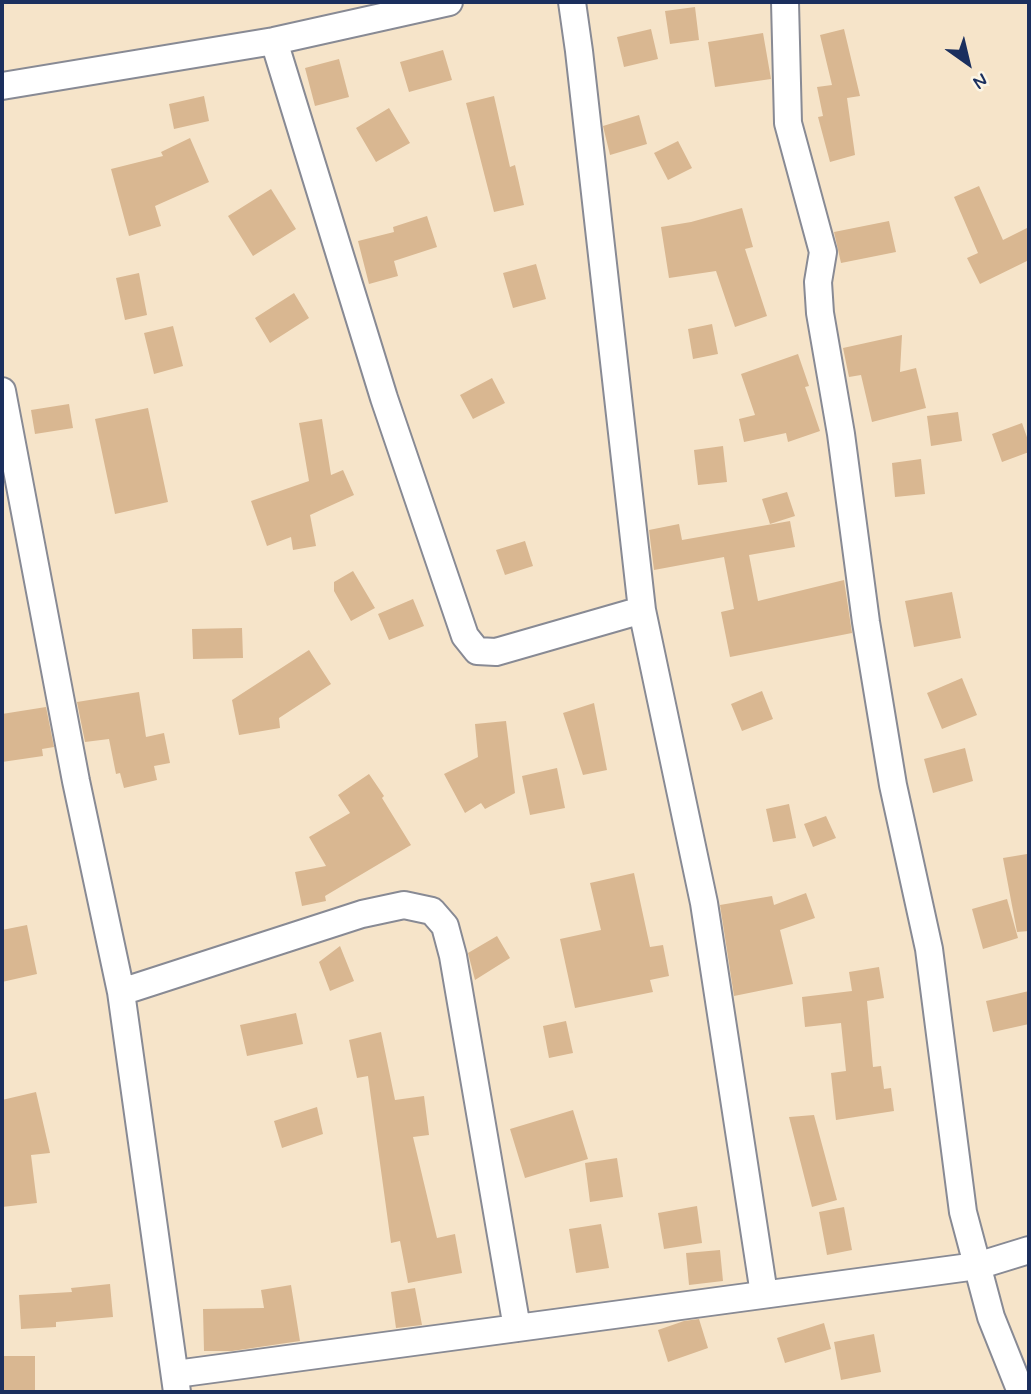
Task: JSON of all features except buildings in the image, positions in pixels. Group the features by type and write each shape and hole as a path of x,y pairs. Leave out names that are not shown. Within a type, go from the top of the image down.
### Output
{"street":[{"path":"2,86 274,41 449,2"},
{"path":"572,2 642,610 704,903 764,1294"},
{"path":"785,2 788,123 822,252 818,282 820,313 841,434 866,622 893,785 929,948 963,1212 991,1317 1021,1392"},
{"path":"274,41 384,398 465,636 477,651 496,652 642,610"},
{"path":"2,391 76,781 121,992 176,1383 517,1328 977,1266 1029,1250"},
{"path":"121,992 362,914 404,905 432,911 445,926 453,956 517,1328"}]}
